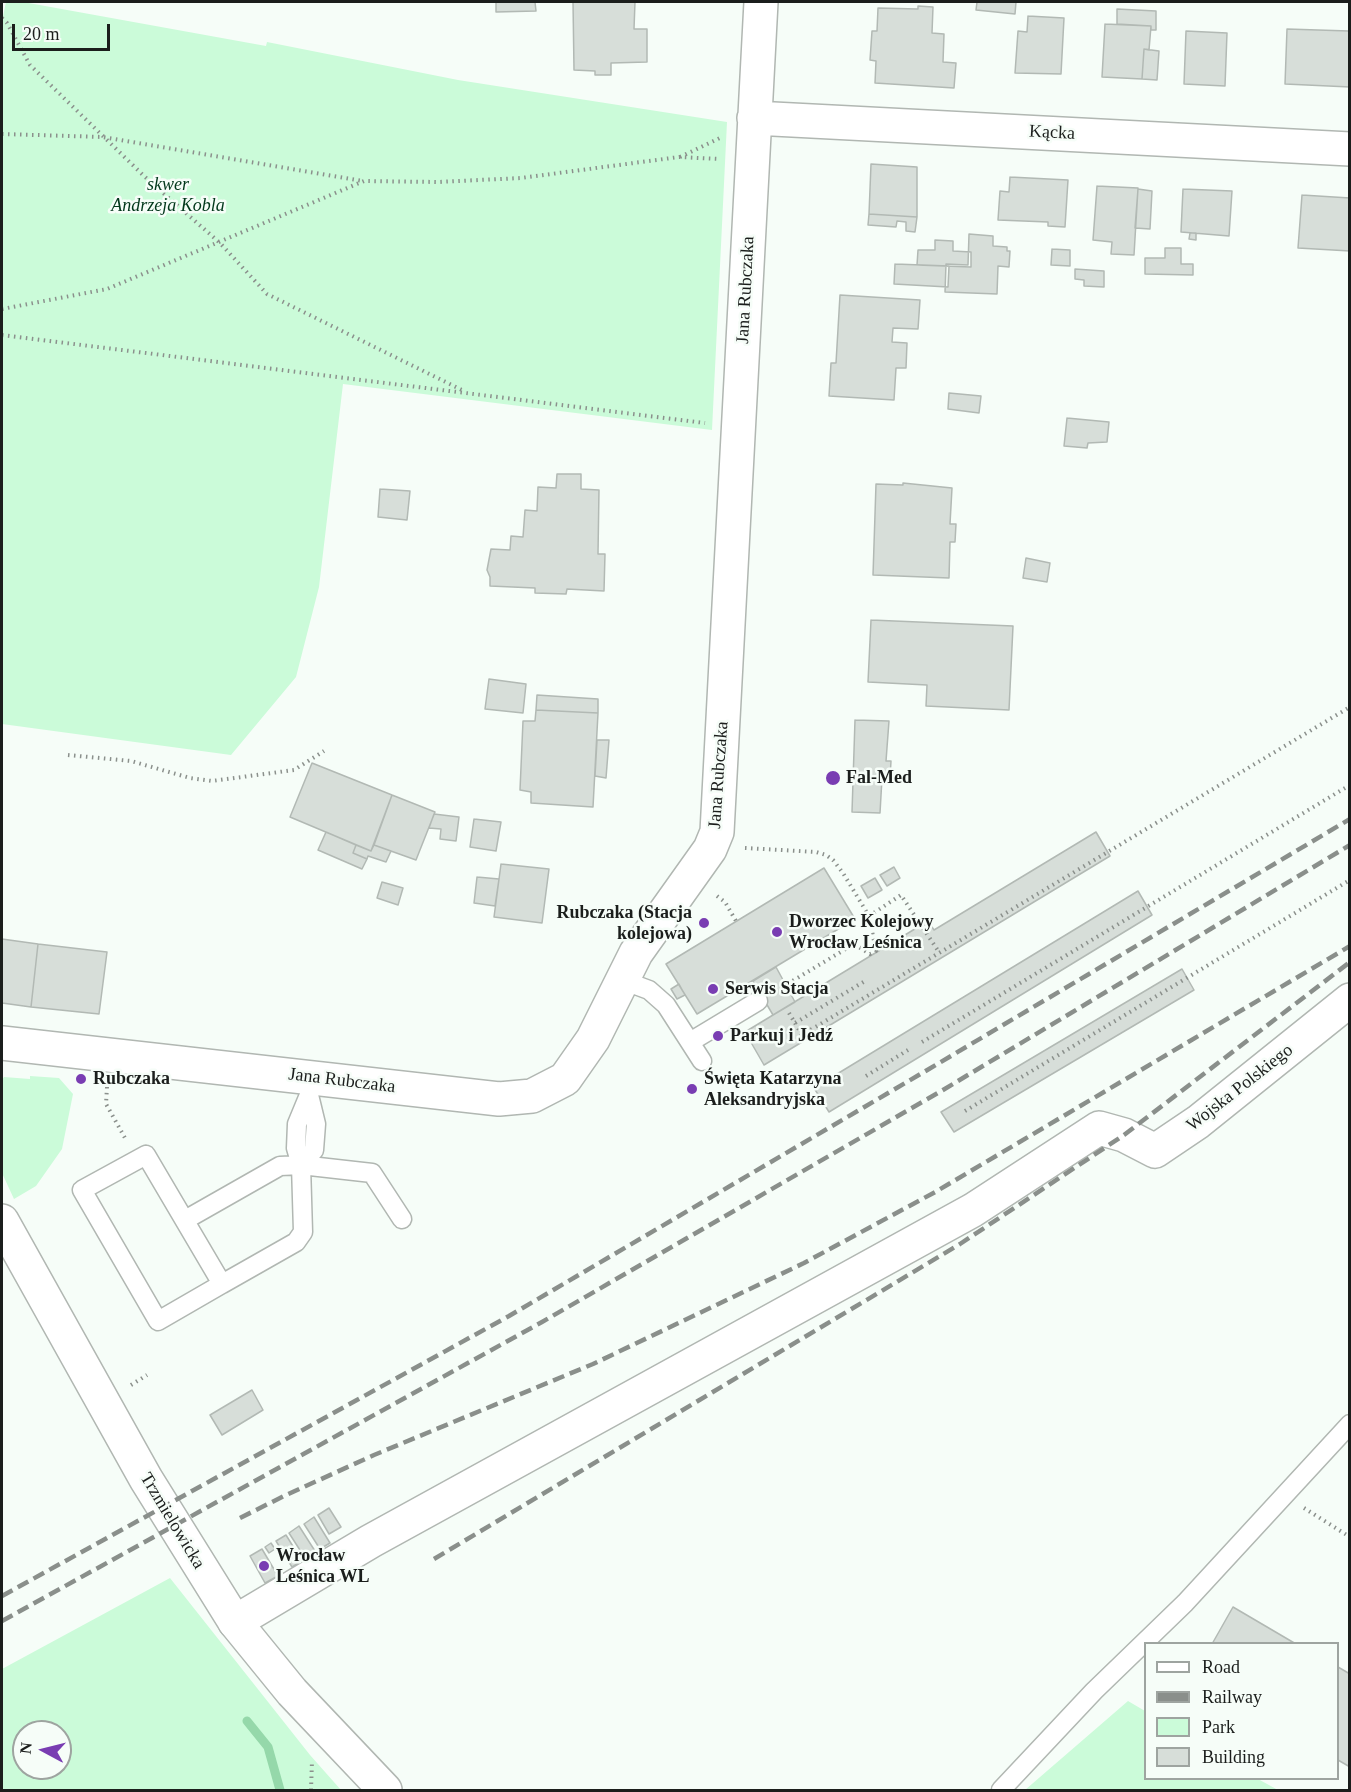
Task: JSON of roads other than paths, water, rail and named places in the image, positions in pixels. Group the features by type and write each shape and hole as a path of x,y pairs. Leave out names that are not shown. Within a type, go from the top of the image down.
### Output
{"street":[{"name":"Jana Rubczaka","path":"2,1043 310,1086 499,1099 532,1096 566,1079 593,1039 636,953 710,849 717,832 743,125 761,2"},
{"name":"Kącka","path":"743,125 1350,149"},
{"name":"Wojska Polskiego","path":"235,1622 371,1541 973,1210 1100,1128 1124,1135 1155,1151 1198,1122 1350,1000"},
{"name":"Trzmielowicka","path":"2,1221 147,1479 235,1622 292,1692 385,1791"}],"lane":[{"path":"622,980 649,990 666,1005 702,1061"},
{"path":"690,1042 758,1001"},
{"path":"222,1284 146,1155 82,1190 158,1321 296,1242 303,1232 301,1165 296,1148 297,1124 310,1086"},
{"path":"185,1220 280,1166 301,1165 372,1173 402,1219"},
{"path":"1145,1642 1185,1604 1350,1424"},
{"path":"1001,1791 1094,1691 1144,1643"}],"waterway":[{"path":"247,1721 268,1747 280,1790"}],"railway":[{"path":"2,1596 509,1316 1350,819"},
{"path":"2,1621 542,1322 943,1090 1350,845"},
{"path":"240,1518 374,1455 593,1364 804,1263 937,1191 1350,946"},
{"path":"434,1559 960,1244 1124,1135 1350,962"}],"place":[{"name":"Fal-Med","path":"833,778"},
{"name":"Rubczaka (Stacja kolejowa)","path":"704,923"},
{"name":"Dworzec Kolejowy Wrocław Leśnica","path":"777,932"},
{"name":"Serwis Stacja","path":"713,989"},
{"name":"Parkuj i Jedź","path":"718,1036"},
{"name":"Rubczaka","path":"81,1079"},
{"name":"Święta Katarzyna Aleksandryjska","path":"692,1089"},
{"name":"Wrocław Leśnica WL","path":"264,1566"}],"park label":[{"name":"skwer Andrzeja Kobla","path":"168,195"}]}
